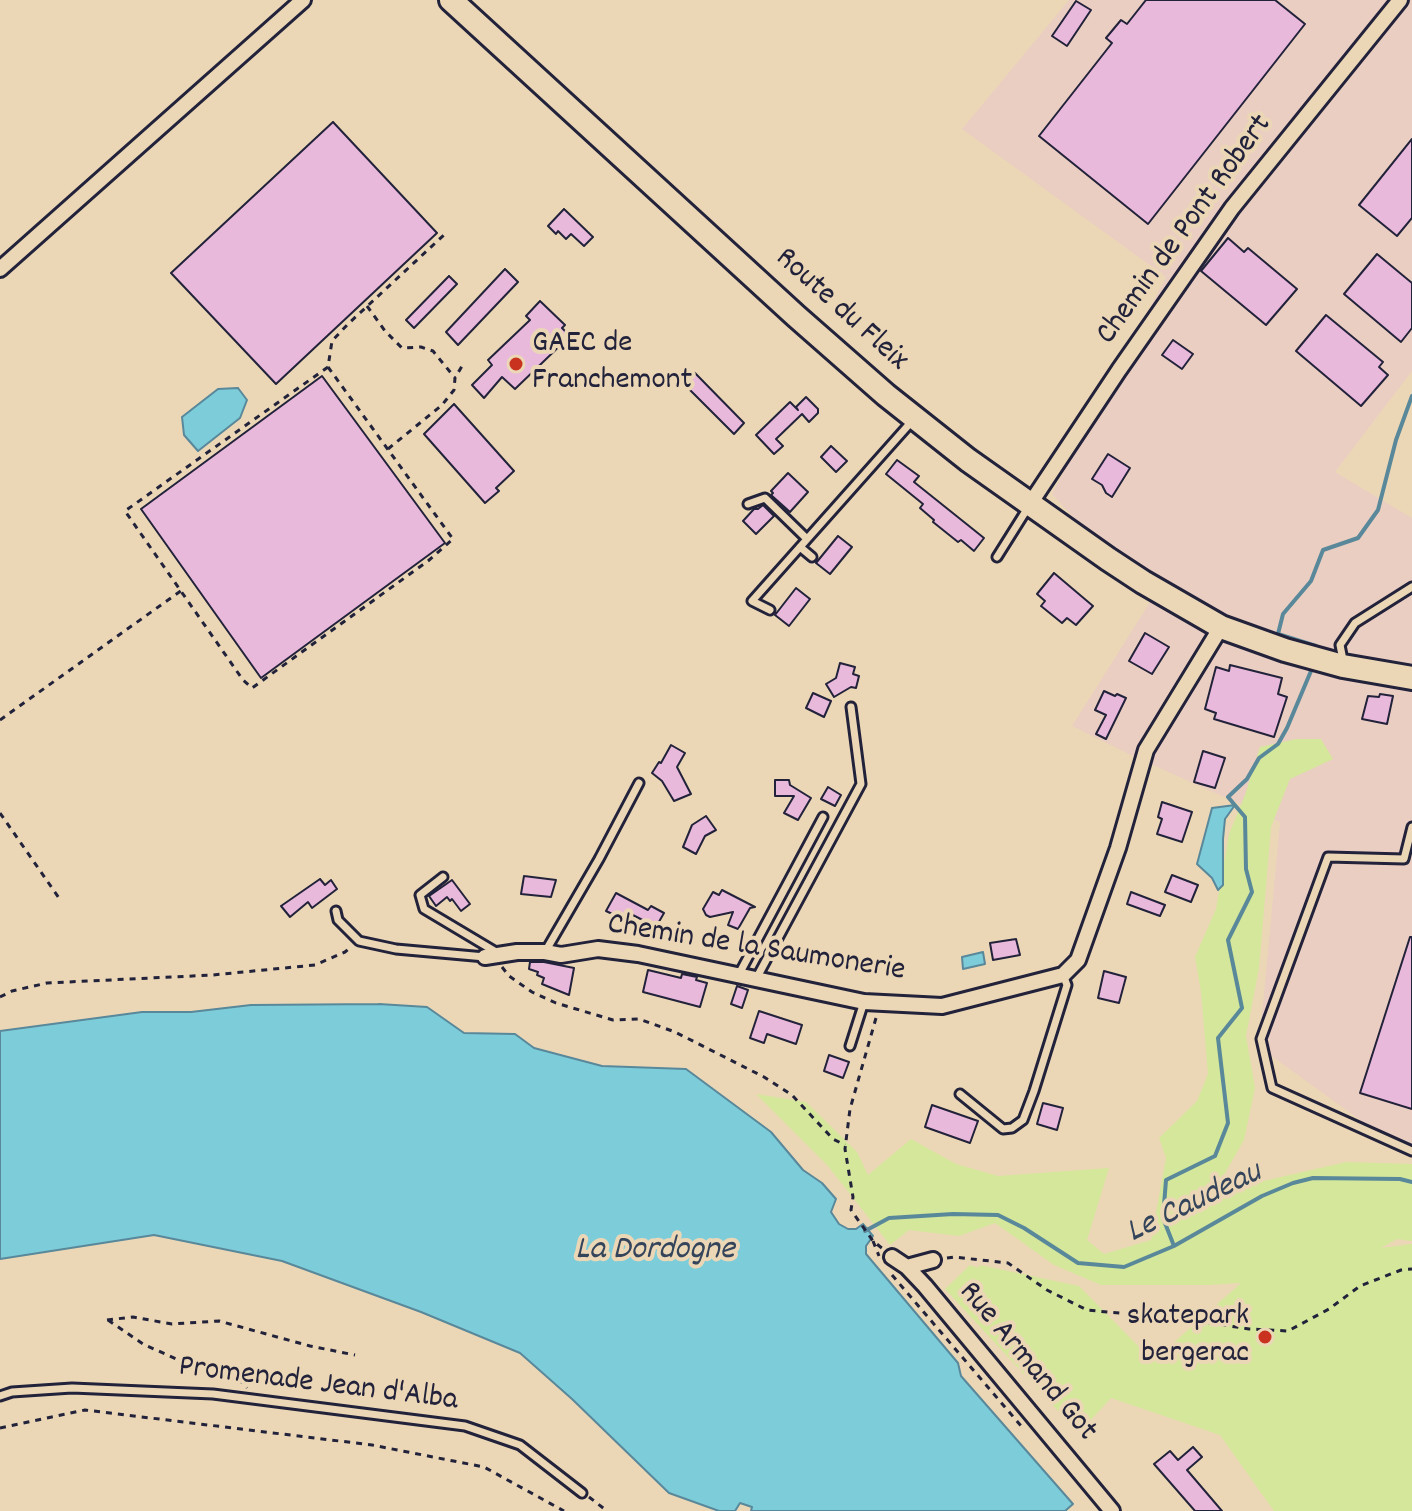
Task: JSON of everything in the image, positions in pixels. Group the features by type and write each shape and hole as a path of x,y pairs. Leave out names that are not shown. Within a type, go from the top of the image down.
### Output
{"main road":[{"name":"Route du Fleix","path":"451,0 886,395 1030,504 1143,582 1221,627 1285,650 1343,666 1412,678"}],"street":[{"name":"Chemin de Pont Robert","path":"1030,504 1232,208 1400,0"},
{"path":"0,269 295,3"},
{"path":"1063,975 1078,960 1118,848 1146,750 1221,627"},
{"name":"Chemin de la Saumonerie","path":"493,956 517,952 561,955 598,949 638,954 864,1002 942,1006 1063,975"},
{"name":"Rue Armand Got","path":"887,1259 907,1267 1112,1511"},
{"path":"907,1267 933,1260"}],"lane":[{"path":"770,610 752,601 915,418"},
{"path":"748,504 765,498 807,539"},
{"path":"997,557 1030,504"},
{"path":"800,547 812,557"},
{"path":"1343,666 1340,645 1355,623 1412,587"},
{"path":"756,979 861,784 851,707"},
{"path":"545,952 639,783"},
{"path":"738,976 823,817"},
{"path":"1412,827 1404,859 1328,857 1261,1039 1272,1088 1412,1151"},
{"path":"443,877 420,895 424,909 493,956"},
{"path":"336,911 338,920 359,941 396,949 493,956"},
{"path":"960,1094 1003,1129 1012,1128 1023,1120 1067,985 1063,975"},
{"path":"850,1046 864,1002"},
{"name":"Promenade Jean d'Alba","path":"0,1396 12,1392 72,1388 213,1394 465,1426 520,1445 582,1493"}],"path":[{"path":"328,367 125,511 243,680 252,688 428,561 453,539 328,367 332,341 445,234"},
{"path":"367,306 402,348 421,347 433,351 455,378"},
{"path":"388,449 442,405 454,390 455,378 462,366"},
{"path":"0,720 182,590"},
{"path":"0,813 59,898"},
{"path":"0,997 47,983 213,975 315,965 345,952 359,941"},
{"path":"493,956 509,976 532,992 556,1003 613,1020 639,1019 697,1042 764,1077 792,1095 833,1139 845,1145"},
{"path":"880,1003 850,1109 845,1145 853,1197 851,1210 887,1259"},
{"path":"954,1257 1008,1263 1047,1290 1087,1310 1288,1331 1329,1309 1360,1286 1401,1270 1412,1269"},
{"path":"892,1274 1023,1428"},
{"path":"258,1400 242,1382 185,1363 143,1344 107,1320 133,1317 172,1324 219,1321 355,1355"},
{"path":"0,1428 85,1410 372,1445 484,1467 564,1511"},
{"path":"582,1493 607,1511"}],"shaded area":[{"path":"1069,0 1412,0 1412,371 1335,472 1412,518 1412,1147 1378,1133 1259,1047 1280,822 1072,726 1150,602 1052,494 1166,277 962,129"}],"green space":[{"path":"1296,739 1321,739 1333,759 1290,779 1271,827 1259,968 1246,1036 1255,1088 1244,1140 1220,1182 1229,1189 1346,1162 1412,1164 1412,1241 1397,1239 1381,1248 1412,1244 1412,1511 1274,1511 1220,1435 1111,1398 1087,1424 1074,1428 945,1289 970,1265 1079,1286 1153,1361 1241,1283 1101,1285 1054,1265 995,1223 959,1236 909,1230 890,1245 828,1166 756,1094 806,1102 857,1152 868,1175 911,1139 956,1164 998,1176 1109,1168 1087,1240 1104,1254 1151,1240 1166,1158 1159,1138 1197,1101 1208,1074 1195,957 1216,909 1229,834 1260,747"}],"water":[{"path":"238,388 247,400 240,418 198,451 184,435 182,417 218,389"},
{"path":"1235,805 1225,819 1223,885 1218,890 1212,878 1197,864 1212,808"},
{"path":"983,952 985,964 963,969 962,957"},
{"name":"La Dordogne","path":"379,1004 427,1007 464,1033 515,1034 534,1048 602,1066 686,1069 771,1132 803,1170 822,1183 836,1199 831,1212 839,1224 856,1229 863,1224 873,1236 866,1246 866,1254 958,1363 961,1376 1073,1504 1065,1511 751,1511 752,1507 740,1503 735,1511 719,1511 669,1493 520,1353 421,1312 282,1261 154,1235 0,1259 0,1031 142,1012 191,1012 251,1005"}],"building":[{"path":"1146,0 1275,0 1305,24 1148,224 1039,136 1112,43 1106,38 1121,20 1127,24"},
{"path":"1076,1 1091,10 1067,46 1052,36"},
{"path":"333,122 437,233 276,384 171,273"},
{"path":"1412,139 1412,218 1397,236 1359,205"},
{"path":"564,209 593,237 584,246 571,234 566,239 548,226"},
{"path":"1228,238 1244,252 1248,248 1297,289 1266,325 1201,271"},
{"path":"1377,254 1412,283 1412,328 1401,342 1344,294"},
{"path":"505,269 518,282 458,345 446,332"},
{"path":"449,276 457,284 414,328 406,320"},
{"path":"540,301 565,325 562,328 570,336 515,389 502,377 484,398 472,385 492,365 488,360 530,320 526,316"},
{"path":"1326,315 1383,362 1379,367 1388,375 1361,406 1296,351"},
{"path":"1173,340 1193,354 1182,369 1162,355"},
{"path":"694,372 744,423 734,434 683,383"},
{"path":"322,376 445,543 261,678 141,509"},
{"path":"806,397 818,413 809,422 802,414 776,439 783,446 774,454 756,435 790,402 798,410 796,407"},
{"path":"454,404 514,471 485,503 424,434"},
{"path":"831,446 847,461 836,472 821,457"},
{"path":"1108,454 1130,468 1112,497 1092,479"},
{"path":"897,460 919,476 914,482 984,538 974,551 933,522 920,508 923,504 886,474"},
{"path":"788,473 808,492 790,512 771,495 771,491"},
{"path":"763,505 774,516 756,534 743,521 754,509"},
{"path":"838,536 852,547 830,574 816,563"},
{"path":"1054,573 1093,606 1076,625 1067,618 1062,623 1041,606 1045,601 1037,594"},
{"path":"796,588 810,599 789,626 775,615"},
{"path":"1145,633 1169,647 1152,674 1129,661"},
{"path":"840,663 855,667 853,674 859,676 856,688 851,687 834,697 826,684 836,678"},
{"path":"1230,665 1282,678 1278,694 1287,697 1274,737 1214,719 1216,713 1205,709 1216,667 1229,671"},
{"path":"1104,691 1126,698 1106,739 1096,734 1106,715 1095,710"},
{"path":"813,693 831,701 824,717 806,708"},
{"path":"1380,694 1393,696 1387,724 1362,719 1368,696 1379,697"},
{"path":"671,745 685,753 677,767 691,794 674,801 662,781 652,773"},
{"path":"1203,751 1225,758 1215,788 1194,782"},
{"path":"775,780 789,780 790,785 811,798 798,820 784,813 794,796 775,796"},
{"path":"828,787 841,795 835,806 821,799"},
{"path":"1162,802 1192,812 1182,842 1157,834 1162,819 1158,817"},
{"path":"706,816 716,830 705,836 696,854 683,847 692,825"},
{"path":"1172,875 1198,885 1191,902 1165,892"},
{"path":"524,876 556,880 551,897 521,894"},
{"path":"320,879 325,885 331,880 337,889 312,908 308,902 290,917 281,906"},
{"path":"452,880 470,904 461,911 452,899 450,901 447,897 436,906 429,896"},
{"path":"722,890 755,907 750,908 738,929 728,925 733,912 710,917 703,909 713,892 719,895"},
{"path":"1131,892 1165,905 1160,916 1127,904"},
{"path":"616,893 648,910 651,906 664,913 656,927 629,913 625,920 606,911"},
{"path":"1412,937 1412,1109 1360,1093"},
{"path":"1016,939 1020,955 993,960 990,943"},
{"path":"530,962 574,968 569,995 542,984 544,978 529,969"},
{"path":"648,970 681,978 682,974 697,977 696,980 707,983 700,1007 643,992"},
{"path":"1104,971 1126,977 1119,1003 1098,998"},
{"path":"737,986 748,990 742,1008 731,1004"},
{"path":"759,1011 802,1025 796,1044 767,1034 764,1043 750,1038"},
{"path":"829,1055 849,1062 843,1078 824,1071"},
{"path":"1043,1103 1063,1108 1057,1130 1037,1124"},
{"path":"932,1105 978,1121 970,1143 925,1127"},
{"path":"1193,1447 1202,1457 1187,1470 1222,1511 1195,1511 1154,1464 1170,1451 1178,1460"}],"waterway":[{"path":"1316,646 1278,634 1283,614 1311,581 1323,550 1358,538 1378,510 1396,440 1412,396"},
{"path":"1174,1246 1163,1218 1166,1180 1215,1156 1228,1123 1218,1038 1242,1008 1228,940 1252,892 1246,869 1245,817 1228,797 1247,779 1259,758 1278,744 1311,671"},
{"name":"Le Caudeau","path":"865,1231 889,1218 998,1215 1078,1263 1124,1267 1174,1246 1262,1196 1293,1183 1313,1178 1400,1179 1412,1182"}],"place":[{"name":"GAEC de Franchemont","path":"516,364"},
{"name":"skatepark bergerac","path":"1265,1337"}]}
